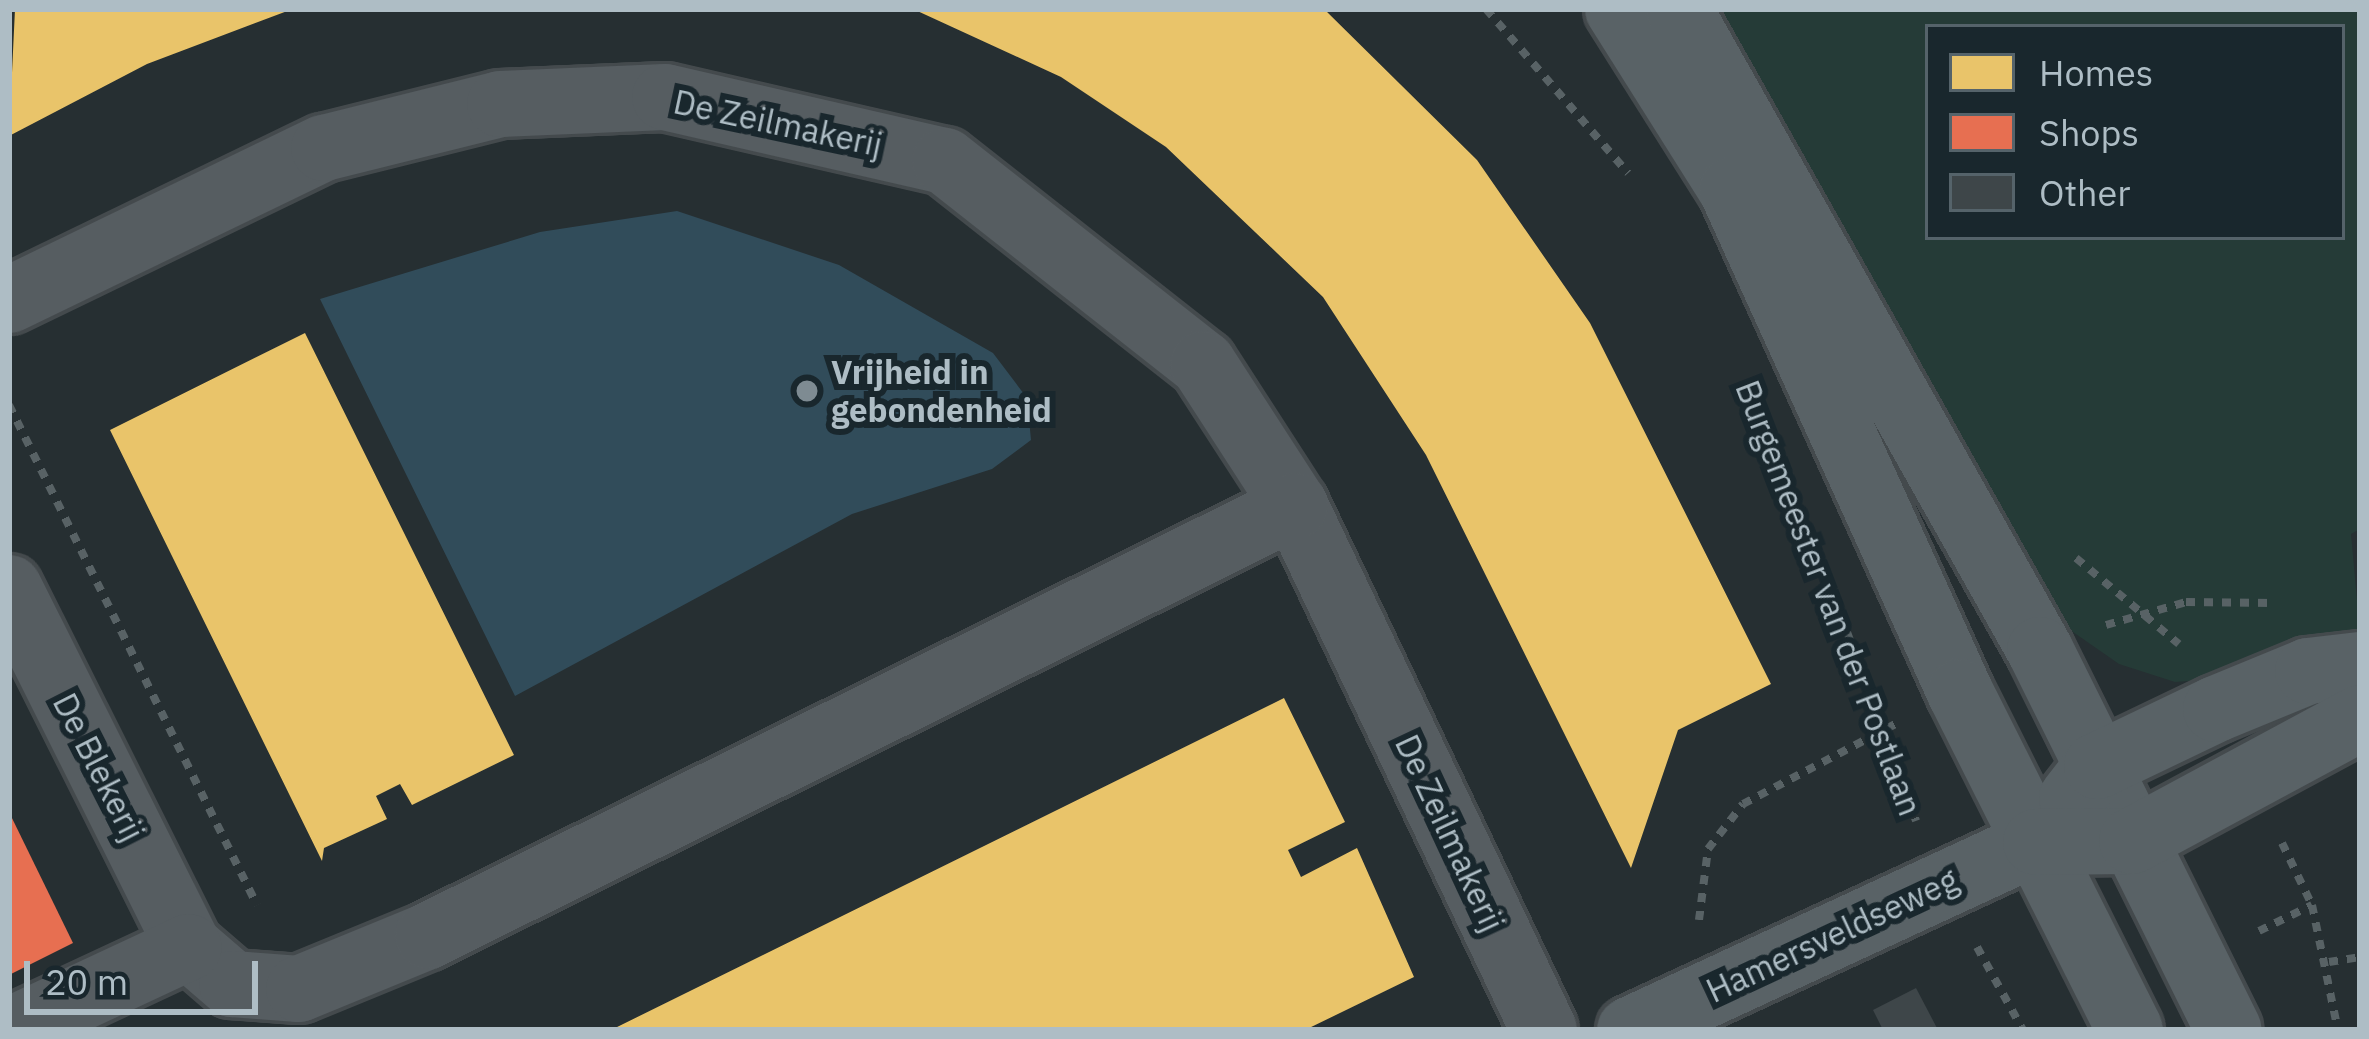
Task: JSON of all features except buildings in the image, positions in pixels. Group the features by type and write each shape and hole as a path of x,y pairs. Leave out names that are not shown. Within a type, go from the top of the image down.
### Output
{"street":[{"name":"Burgemeester van der Postlaan","path":"1618,9 1732,190 2036,842 2129,1030"},
{"path":"1679,9 2097,766 2229,1030"},
{"name":"De Zeilmakerij","path":"9,300 324,148 500,104 665,97 945,161 1202,364 1295,506 1544,1030"},
{"name":"De Blekerij","path":"9,588 189,946 232,984 299,989 428,936 1295,506"},
{"name":"Hamersveldseweg","path":"2036,842 2097,766 2308,671 2360,664"},
{"name":"Hamersveldseweg","path":"1630,1030 1945,880 2036,842 2132,841 2360,718"},
{"path":"11,1030 189,946"}],"path":[{"path":"1486,9 1641,188"},
{"path":"9,405 299,989"},
{"name":"Burgemeester van der Postlaan","path":"1839,608 1895,780 2024,1030"},
{"path":"2312,905 2329,962 2338,1030"},
{"path":"2329,962 2360,957"}],"green space":[{"path":"1713,9 2360,9 2360,529 2351,534 2360,633 2255,676 2175,682 2119,664 2050,616"}],"water":[{"path":"677,211 839,265 993,353 1027,398 1031,440 992,469 852,514 515,696 320,299 540,232"}],"place":[{"name":"Vrijheid in gebondenheid","path":"807,391"}]}
